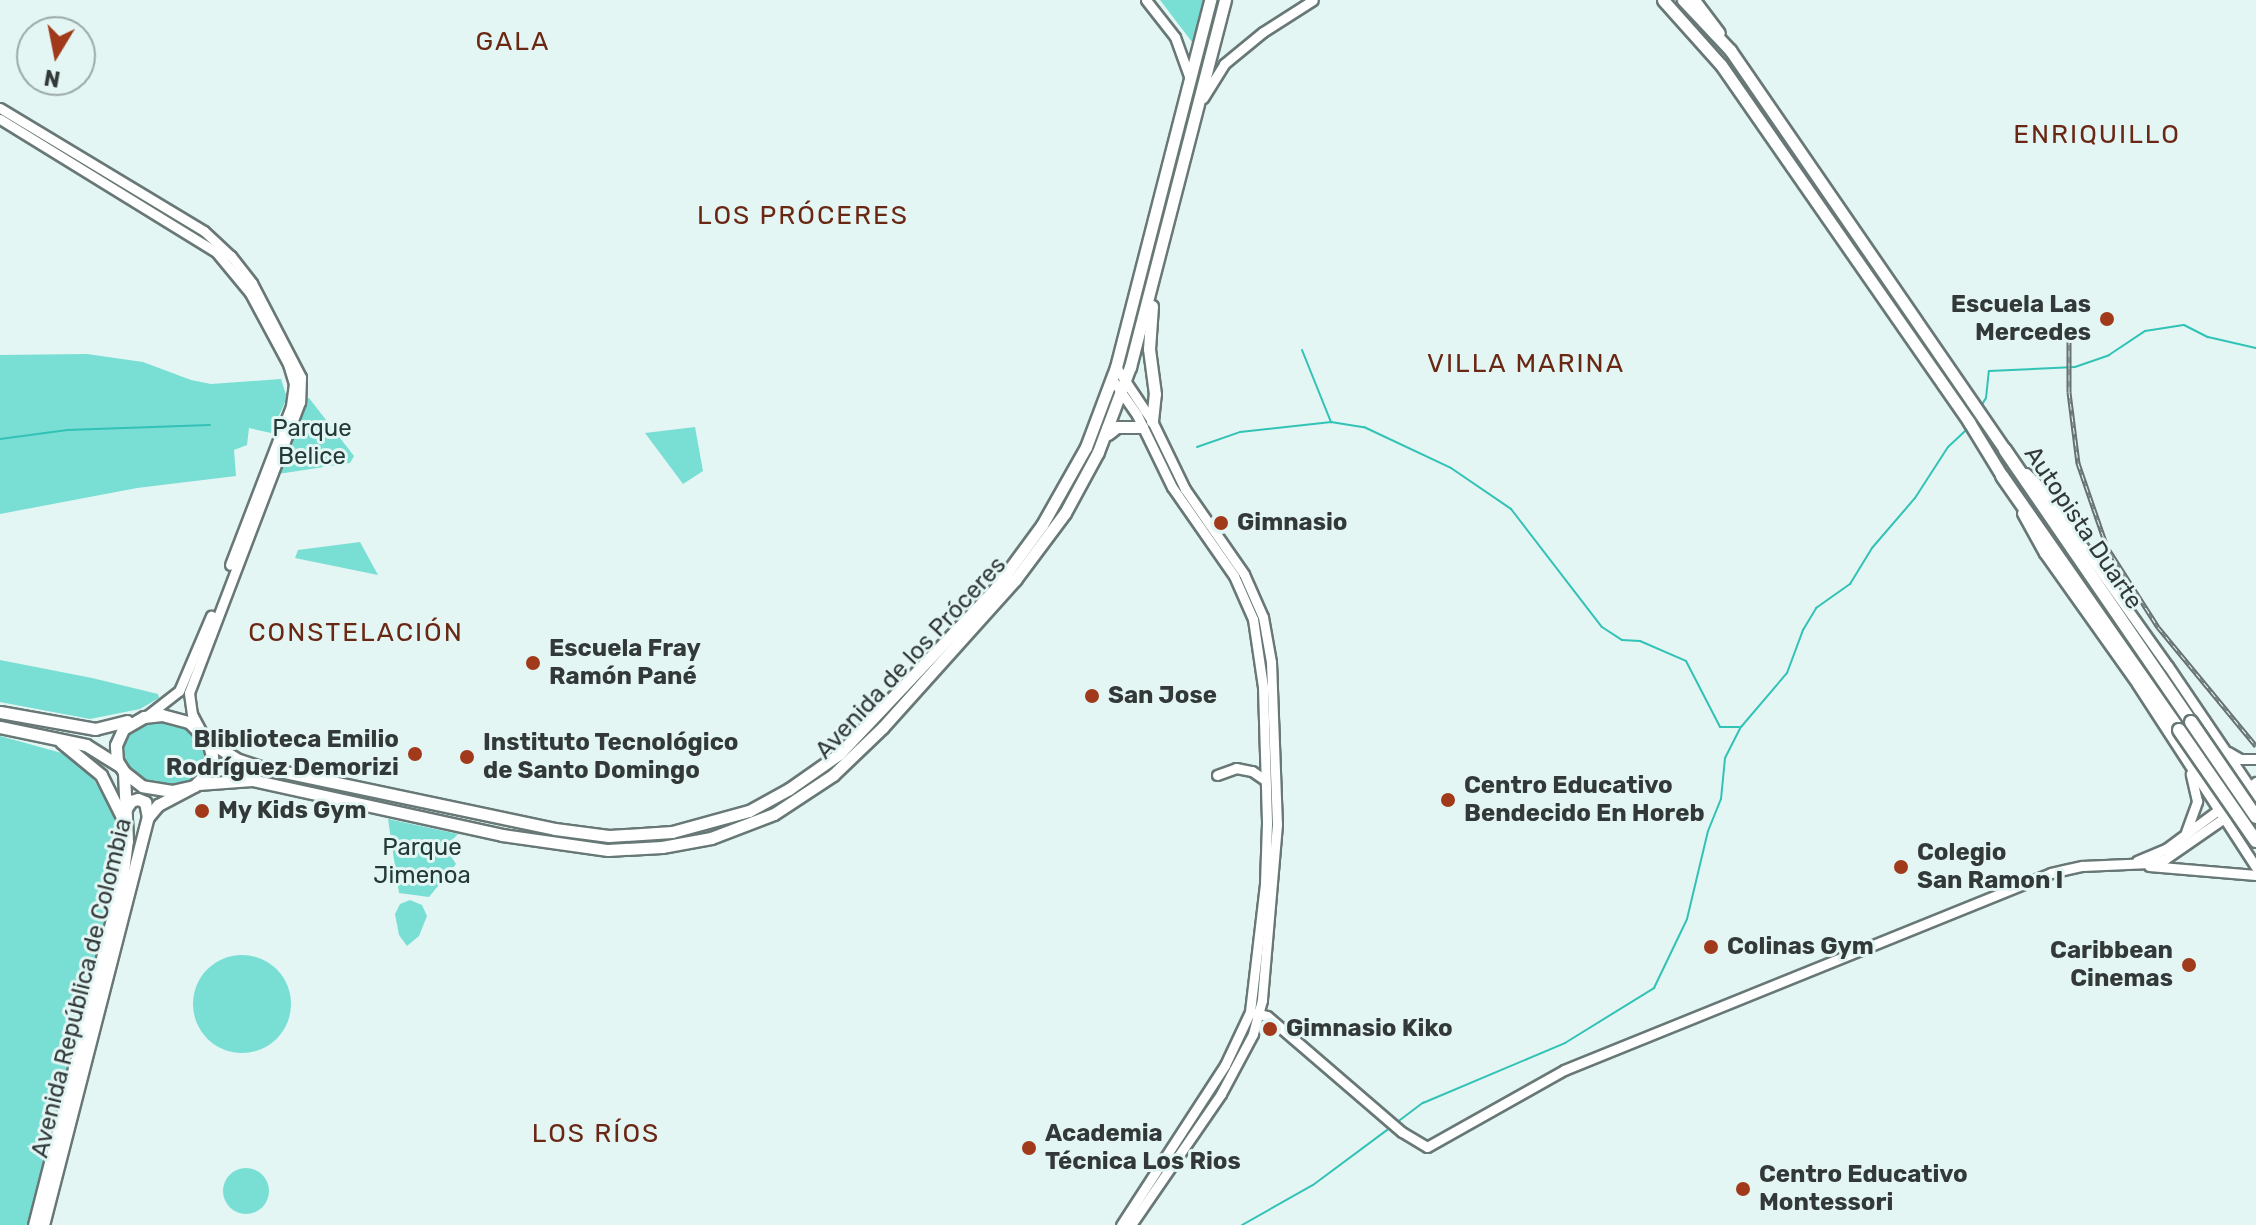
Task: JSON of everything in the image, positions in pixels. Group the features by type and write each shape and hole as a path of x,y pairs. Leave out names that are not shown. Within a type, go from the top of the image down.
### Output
{"highway":[{"name":"Autopista Duarte","path":"2005,450 2256,841"},
{"name":"Autopista Duarte","path":"2002,476 2185,726 2256,817"}],"main road":[{"path":"1146,0 1175,37 1188,66 1190,83"},
{"name":"Avenida de los Próceres","path":"206,737 229,755 261,767 583,834 672,832 749,811 789,789 839,754 995,589 1061,495 1086,447 1114,373 1210,0"},
{"name":"Avenida de los Próceres","path":"196,785 231,779 288,786 502,835 587,849 634,849 687,843 757,822 823,782 883,727 1015,580 1065,513 1103,441 1127,379 1225,0"},
{"path":"1197,112 1224,64 1263,32 1313,0"},
{"path":"1663,0 1721,65 1969,422 2044,553 2185,756 2256,867"},
{"path":"1683,0 1730,50"},
{"path":"1694,0 2005,450"},
{"path":"0,108 204,231 231,256 252,283 296,376 300,402 189,693 192,714 206,737 211,764 196,785 172,791 152,789 134,782 107,756 86,745 0,727"},
{"path":"0,119 216,252 250,293 296,376 286,420 185,681 167,703 123,729 118,737 116,754 123,770"},
{"path":"1147,424 1155,394 1149,349 1154,281"},
{"path":"1114,373 1127,379 1181,492 1227,565 1253,619 1262,674 1265,780 1265,884 1255,1012 1225,1065 1121,1225"},
{"path":"1114,373 1122,393 1147,424"},
{"path":"1103,441 1117,427 1147,424"},
{"name":"Autopista Duarte","path":"2005,450 2042,489 2254,790"},
{"path":"1131,1225 1235,1071 1255,1012 1277,824 1268,638 1244,574 1181,492"},
{"path":"0,712 107,733 107,741 86,745"},
{"path":"99,729 140,719 180,718 206,737"},
{"path":"53,738 101,775 125,825"},
{"path":"2225,750 2240,759 2256,759"},
{"path":"229,755 223,766 231,779"},
{"path":"2185,756 2197,790 2195,810 2186,833"},
{"path":"1217,775 1236,768 1252,771 1265,780"},
{"name":"Avenida República de Colombia","path":"34,1225 122,880 125,825 123,770"},
{"name":"Avenida República de Colombia","path":"43,1225 148,817 158,805 196,785"},
{"path":"1255,1012 1402,1132 1427,1147 1564,1070 1818,964 2051,873 2082,866 2165,859 2254,790"},
{"path":"125,810 131,801 138,799 145,802 148,817"},
{"path":"2134,863 2159,853 2186,833 2222,814"},
{"path":"2134,863 2256,875"}],"green space":[{"path":"1160,0 1205,0 1195,46"},
{"path":"87,354 143,362 211,384 281,379 287,398 271,433 249,428 247,445 234,450 236,476 137,488 0,514 0,355"},
{"name":"Parque Belice","path":"309,398 354,456 350,463 278,474 275,467 302,399"},
{"path":"695,427 703,471 683,484 645,433"},
{"path":"360,542 378,575 295,558 298,550"},
{"path":"0,660 92,678 158,694 159,698 140,709 90,719 0,702"},
{"path":"166,719 193,730 207,748 206,768 193,780 178,787 139,780 123,764 120,743 123,735 139,721"},
{"path":"0,736 69,755 94,780 113,810 122,849 28,1225 0,1225"},
{"name":"Parque Jimenoa","path":"388,819 458,834 445,847 456,864 429,897 399,893"},
{"path":"410,900 422,905 427,916 419,936 407,946 399,935 395,914 400,904"},
{"path":"242,955 269,963 283,977 291,1004 283,1031 269,1045 242,1053 215,1045 201,1031 193,1004 201,977 215,963"},
{"path":"246,1168 262,1175 269,1191 262,1207 246,1214 230,1207 223,1191 230,1175"}],"waterway":[{"path":"1981,406 1986,398 1989,371 2075,367 2109,355 2145,331 2184,325 2208,337 2256,348"},
{"path":"1302,350 1331,422"},
{"path":"1197,447 1240,432 1331,422 1364,427 1451,468 1511,509 1602,627 1622,640 1640,641 1686,661 1720,727 1739,727"},
{"path":"0,439 67,430 210,425"},
{"path":"1396,1123 1423,1103 1565,1043 1654,988 1687,919 1708,831 1721,799 1725,758 1741,727 1787,673 1803,630 1816,608 1850,584 1872,548 1915,498 1948,447 1967,429"},
{"path":"1242,1225 1313,1185 1391,1127"}],"railway":[{"path":"2069,327 2069,392 2078,463 2107,547 2158,627 2256,746"}],"place":[{"name":"Escuela Las Mercedes","path":"2107,319"},
{"name":"Gimnasio","path":"1221,523"},
{"name":"Escuela Fray Ramón Pané","path":"533,663"},
{"name":"San Jose","path":"1092,696"},
{"name":"Bliblioteca Emilio Rodríguez Demorizi","path":"415,754"},
{"name":"Instituto Tecnológico de Santo Domingo","path":"467,757"},
{"name":"Centro Educativo Bendecido En Horeb","path":"1448,800"},
{"name":"My Kids Gym","path":"202,811"},
{"name":"Colegio San Ramon I","path":"1901,867"},
{"name":"Colinas Gym","path":"1711,947"},
{"name":"Caribbean Cinemas","path":"2189,965"},
{"name":"Gimnasio Kiko","path":"1270,1029"},
{"name":"Academia Técnica Los Rios","path":"1029,1148"},
{"name":"Centro Educativo Montessori","path":"1743,1189"}],"district":[{"name":"GALA","path":"513,42"},
{"name":"ENRIQUILLO","path":"2097,135"},
{"name":"LOS PRÓCERES","path":"803,216"},
{"name":"VILLA MARINA","path":"1526,364"},
{"name":"CONSTELACIÓN","path":"356,633"},
{"name":"LOS RÍOS","path":"596,1134"}]}
